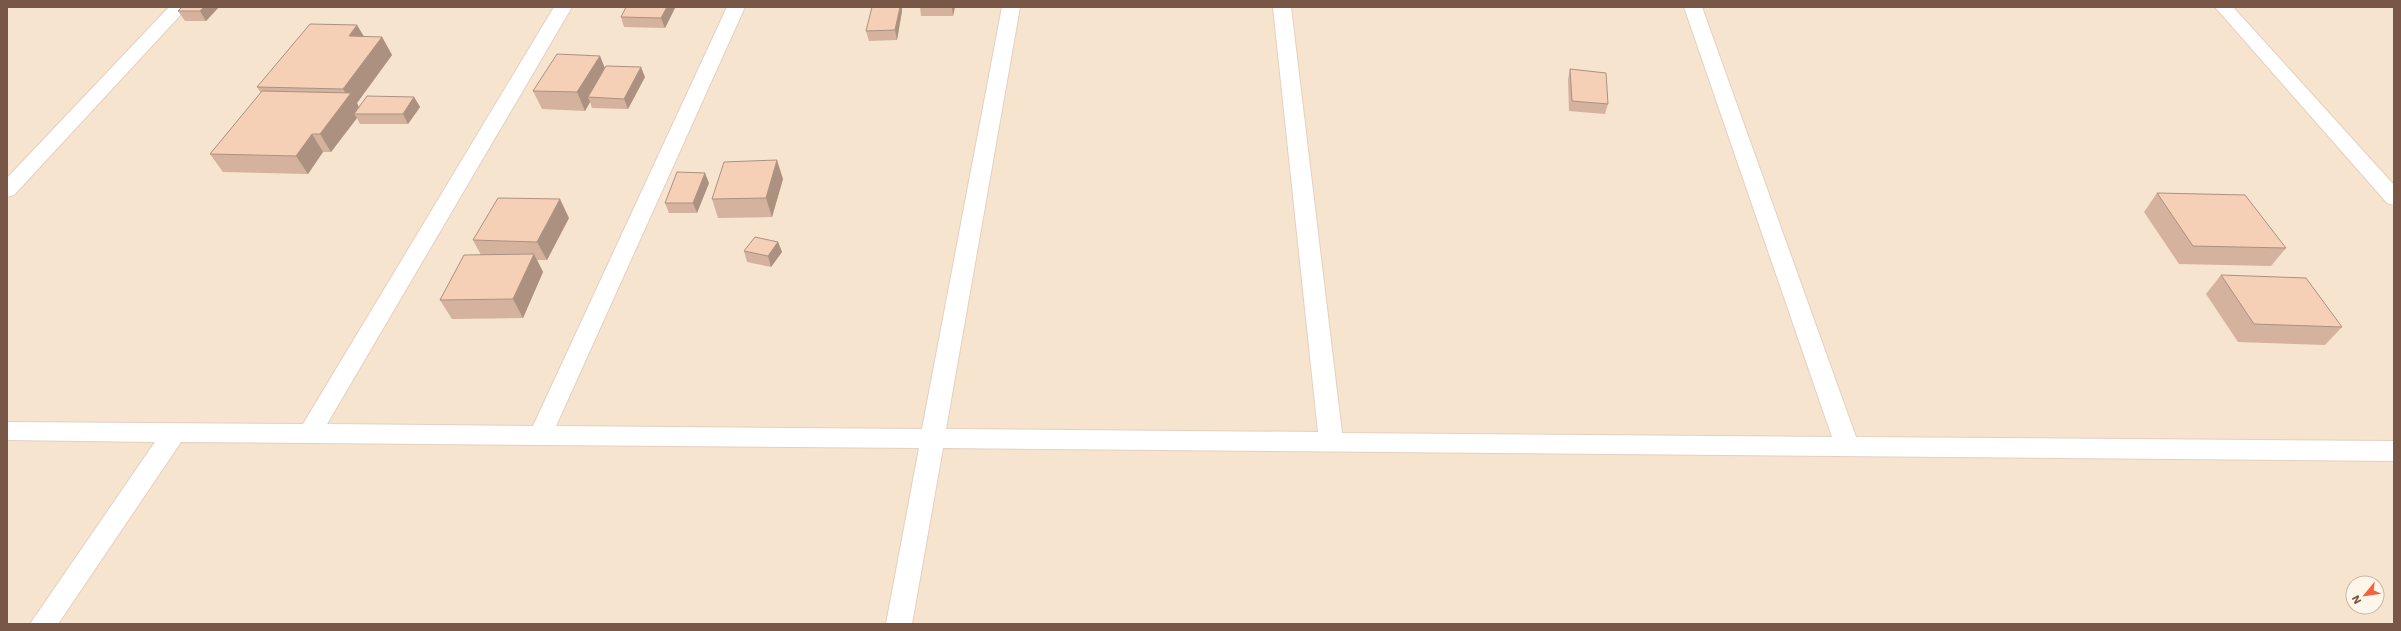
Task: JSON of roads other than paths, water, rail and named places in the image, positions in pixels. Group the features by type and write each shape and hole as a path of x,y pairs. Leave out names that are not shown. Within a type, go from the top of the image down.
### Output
{"street":[{"path":"7,190 179,7"},
{"path":"310,433 563,7"},
{"path":"540,436 736,7"},
{"path":"899,624 934,439 1011,7"},
{"path":"1282,7 1331,443"},
{"path":"1693,7 1848,447"},
{"path":"2224,7 2394,198"},
{"path":"7,431 2394,451"},
{"path":"43,624 175,432"}]}
